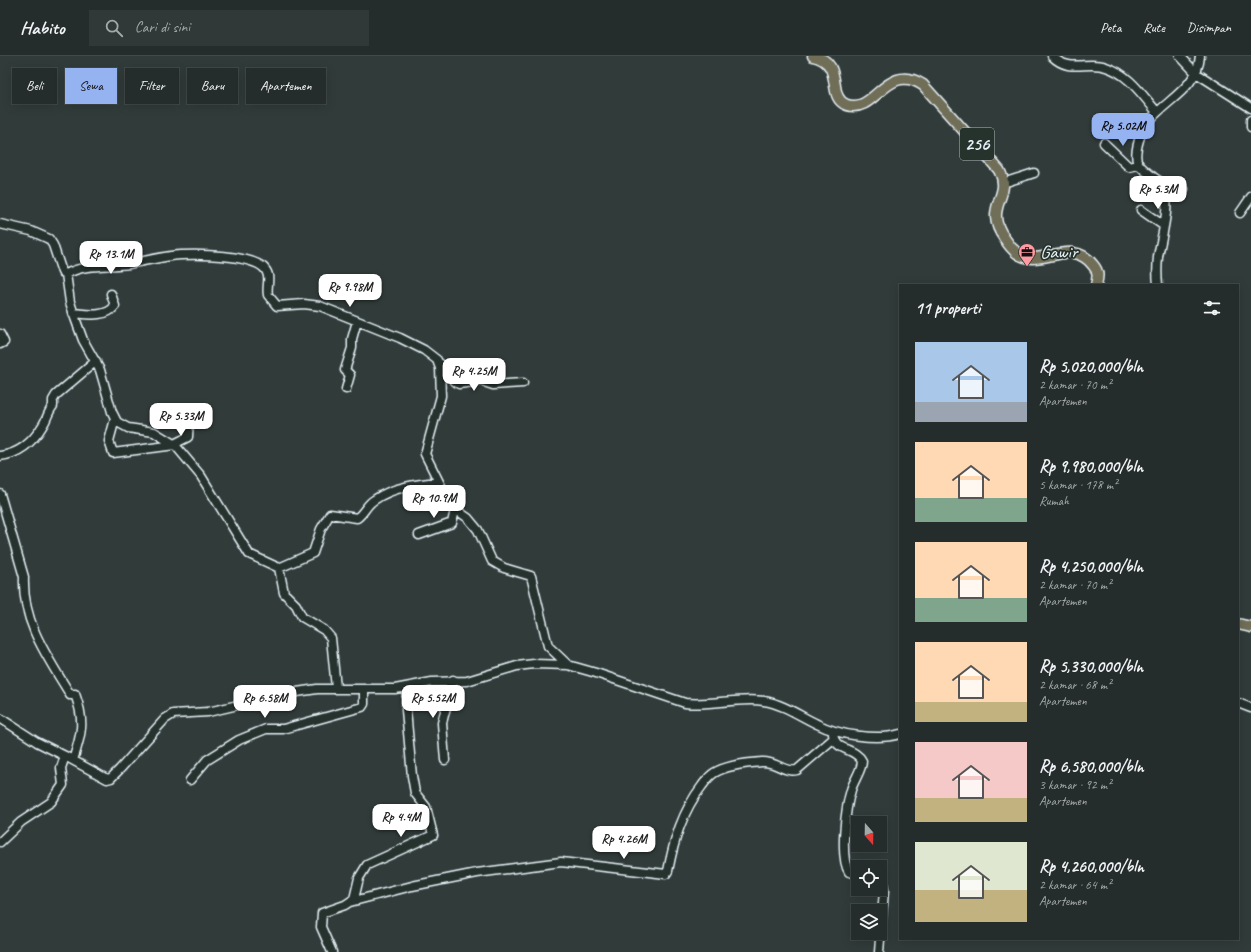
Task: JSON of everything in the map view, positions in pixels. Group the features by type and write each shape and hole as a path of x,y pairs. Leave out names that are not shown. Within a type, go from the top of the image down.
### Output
{"main road":[{"name":"256","path":"813,56 823,58 829,63 839,98 848,105 856,106 865,103 886,85 894,81 907,79 923,85 996,165 1002,174 1003,183 994,218 997,226 1010,247 1017,253 1028,258 1059,253 1077,253 1083,255 1097,270 1098,277 1096,284"},
{"path":"1239,624 1251,626"}],"street":[{"path":"1052,56 1069,66 1098,65 1113,70 1128,78 1157,112"},
{"path":"1180,56 1196,73 1251,108"},
{"path":"1158,284 1158,263 1164,226 1164,188 1161,182 1138,165 1135,156 1141,131 1157,112 1184,90 1196,73 1200,56"},
{"path":"1251,120 1251,127"},
{"path":"1104,143 1129,167 1138,165"},
{"path":"1003,183 1034,173"},
{"path":"1164,188 1184,190"},
{"path":"1240,213 1251,197"},
{"path":"1141,210 1164,226"},
{"path":"0,224 31,231 49,239 54,245 62,272 66,274 73,313 83,340 96,361 115,419 124,427 154,432 174,444 201,476 249,554 279,568 313,553 321,529 330,514 357,518 373,500 384,494 409,486 439,482"},
{"path":"66,274 98,264 127,264 181,255 241,258 262,266 267,272 269,277 267,292 271,301 277,306 304,304 320,306 400,338 424,350 447,368 454,381 458,384 481,381 493,385 523,383"},
{"path":"73,313 92,314 106,312 114,306 111,294"},
{"path":"346,389 350,375 345,370 352,348 352,339 357,321"},
{"path":"0,334 4,342 0,344"},
{"path":"0,456 15,453 26,446 42,427 48,412 53,407 53,400 56,395 96,361"},
{"path":"439,363 441,390 440,405 426,454 450,505 468,518 478,530 490,559 494,563 531,576 548,646 568,665"},
{"path":"115,419 109,441 113,453 174,444 188,438 188,417"},
{"path":"0,494 24,577 23,592 31,627 70,695 75,694 82,712 81,729 74,760"},
{"path":"419,535 452,524 455,510"},
{"path":"279,568 284,593 296,605 302,617 324,630 331,638 336,688"},
{"path":"0,718 37,742 74,760 103,778 109,779 120,769 148,736 165,719 173,714 208,712 290,693 336,688 364,690 407,687 432,682 475,679 517,666 534,664 568,665 685,703 697,704 755,700 766,701 784,707 833,734 868,736 893,736 899,734"},
{"path":"445,760 442,723 453,680"},
{"path":"350,902 355,898 359,878 367,866 432,835 426,807 415,793 412,776 406,710 407,687"},
{"path":"190,780 207,760 239,740 266,729 283,729 362,707 364,704 364,690"},
{"path":"1239,703 1251,708"},
{"path":"833,734 839,747 855,754 862,761 848,799 845,839 846,866 849,872 851,872"},
{"path":"332,952 321,927 322,913 350,902 404,888 477,873 560,862 666,874 675,839 684,815 696,793 713,774 726,768 766,762 774,763 790,770 797,770 833,734"},
{"path":"0,842 21,822 51,802 58,795 63,785 61,768 65,756"},
{"path":"879,952 884,896"}],"place":[{"name":"Gawir","path":"1027,267"}]}
